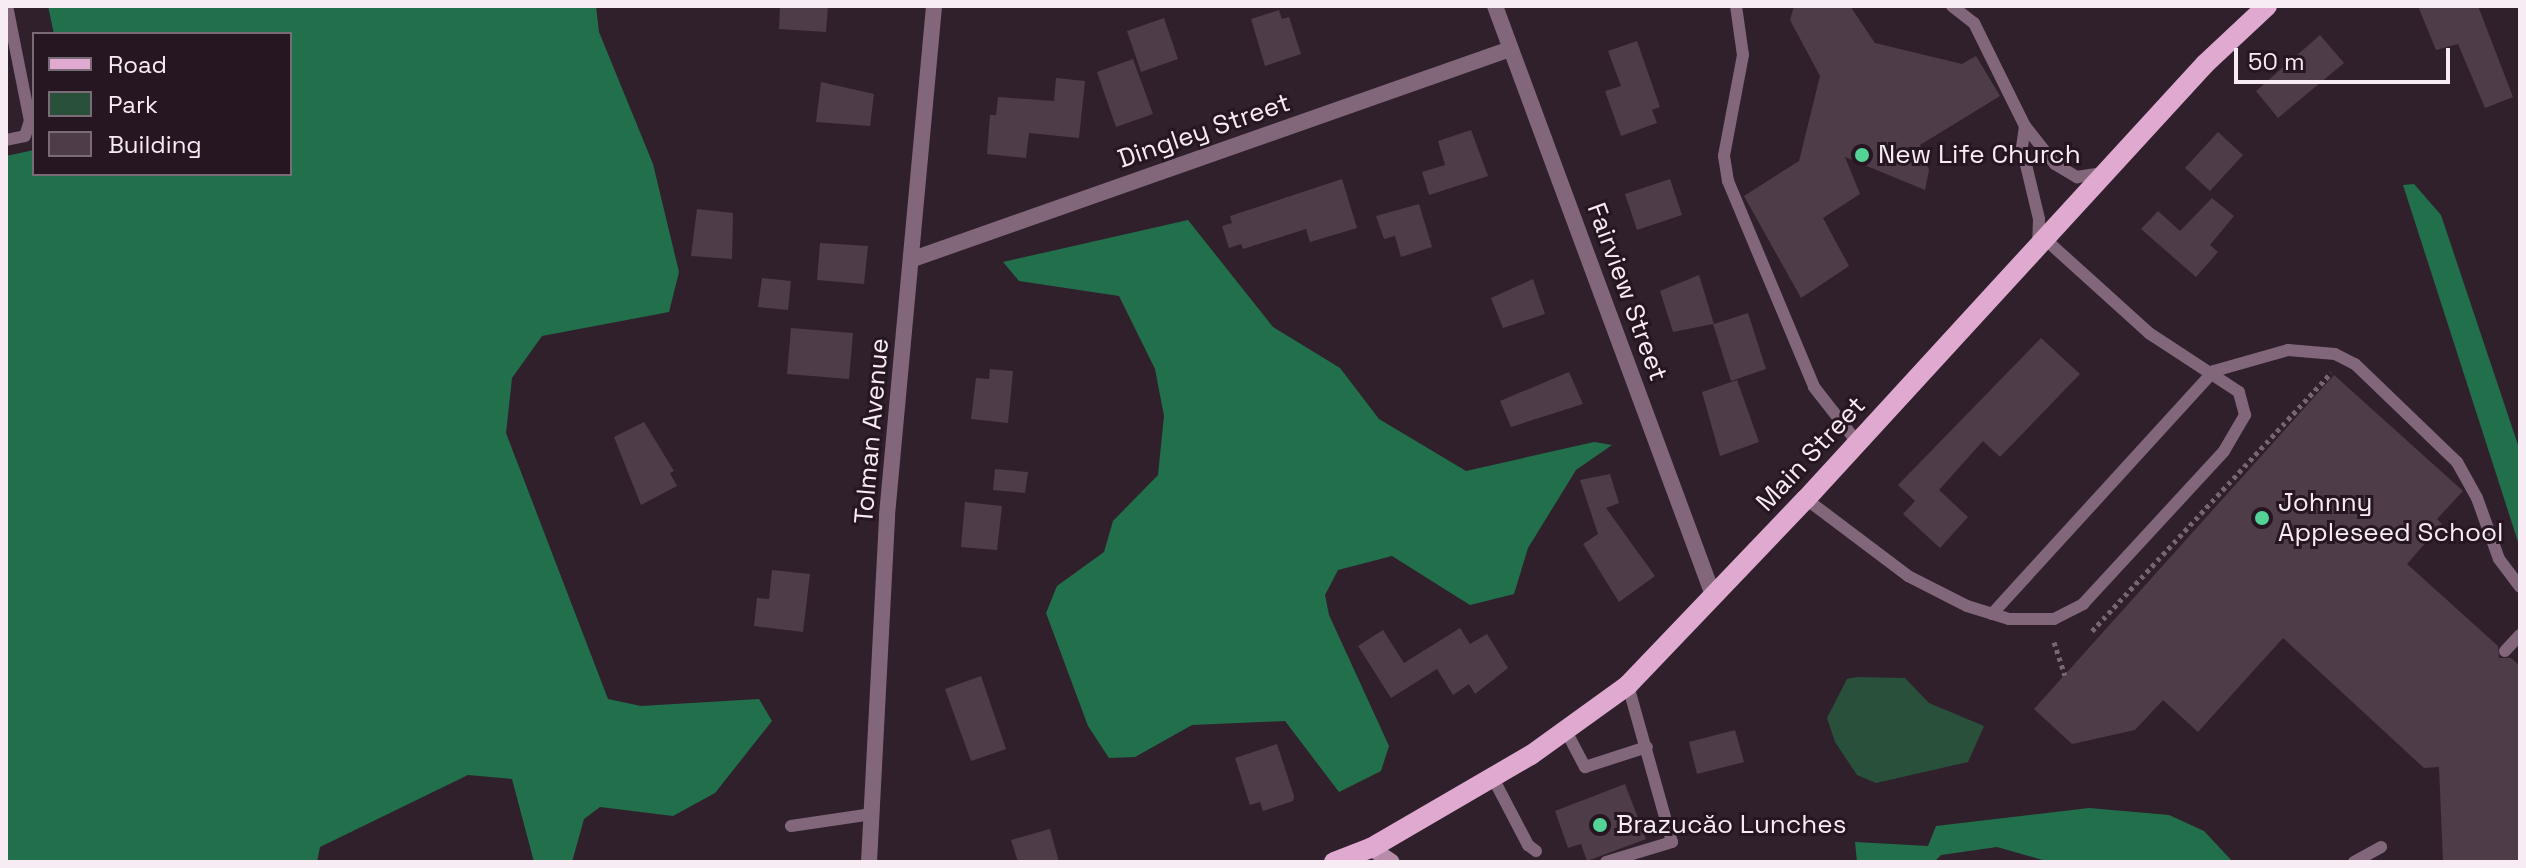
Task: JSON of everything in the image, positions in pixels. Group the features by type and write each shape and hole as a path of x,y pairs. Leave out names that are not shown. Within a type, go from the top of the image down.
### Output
{"main road":[{"name":"Main Street","path":"1334,862 1371,848 1493,778 1566,731 1628,685 1806,499 2205,64 2267,6"},
{"path":"1371,848 1392,862"}],"street":[{"name":"Tolman Avenue","path":"869,862 887,515 934,6"},
{"name":"Fairview Street","path":"1495,6 1713,595"},
{"name":"Dingley Street","path":"913,259 1510,49"}],"lane":[{"path":"1736,6 1743,55 1724,156 1728,181 1814,387 1857,442"},
{"path":"1952,6 1974,23 2025,126 2069,175 2108,172"},
{"path":"6,140 25,136 30,121 7,10"},
{"path":"1806,499 1908,576 1992,614 2054,619 2083,604 2237,435 2245,403 2239,392 2214,371 2149,333 2041,244 2039,219 2022,148 2025,126"},
{"path":"1992,614 2214,371 2288,350 2345,358 2457,462 2477,498 2499,559 2520,587"},
{"path":"2505,651 2520,635"},
{"path":"1606,862 1672,842 1628,685"},
{"path":"1566,731 1585,767 1647,747"},
{"path":"1493,778 1528,845 1536,851"},
{"path":"791,826 872,814"},
{"path":"2354,862 2381,847"}],"path":[{"path":"2098,638 2090,629 2270,434 2345,358"},
{"path":"2054,642 2065,675"}],"green space":[{"path":"48,6 596,6 599,32 653,164 679,272 669,312 542,336 512,378 506,433 608,699 641,706 759,699 772,721 715,793 673,816 600,807 584,819 572,862 534,862 512,779 468,775 320,847 317,862 6,862 6,156 32,150 32,176 292,176 292,32 54,32"},
{"path":"2414,184 2441,215 2520,451 2520,548 2403,185"},
{"path":"1188,220 1273,327 1340,368 1379,419 1466,471 1594,442 1612,445 1576,470 1528,548 1514,594 1470,605 1392,556 1338,570 1325,595 1329,615 1389,746 1381,771 1339,792 1285,721 1192,725 1135,757 1109,758 1088,726 1046,613 1057,586 1104,552 1113,521 1158,475 1164,416 1155,369 1119,296 1019,281 1003,262"},
{"path":"1905,678 1929,703 1984,726 1968,762 1876,783 1857,775 1835,742 1827,718 1847,679"},
{"path":"2089,808 2169,815 2204,831 2233,862 2050,862 1997,847 1941,855 1934,862 1857,862 1855,842 1928,846 1936,826"}],"building":[{"path":"780,6 828,6 826,32 779,29"},
{"name":"New Life Church","path":"1794,6 1850,6 1875,43 1962,64 1976,56 2000,96 1920,145 1929,170 1925,190 1845,157 1860,194 1823,218 1849,266 1801,298 1744,196 1799,161 1820,76 1790,20"},
{"path":"2418,6 2478,6 2513,97 2485,108 2458,44 2436,50"},
{"path":"1279,10 1282,19 1289,17 1301,54 1265,66 1251,19"},
{"path":"1164,18 1178,59 1141,72 1127,31"},
{"path":"2320,35 2344,63 2278,118 2256,91"},
{"path":"1637,41 1660,107 1652,110 1657,123 1621,136 1605,91 1621,86 1608,51"},
{"path":"1133,59 1153,114 1116,127 1097,72"},
{"path":"1056,78 1085,81 1079,138 1029,133 1026,158 987,154 990,115 996,115 998,97 1054,101"},
{"path":"821,82 874,94 870,126 816,122"},
{"path":"1471,130 1488,176 1429,195 1422,172 1445,165 1438,141"},
{"path":"2218,132 2243,155 2210,191 2185,168"},
{"path":"1342,179 1357,228 1310,242 1306,229 1243,249 1241,244 1229,248 1222,226 1232,223 1230,216"},
{"path":"1670,179 1682,215 1637,230 1625,194"},
{"path":"2212,198 2234,216 2210,245 2218,252 2196,277 2141,229 2158,211 2180,231"},
{"path":"1419,204 1432,247 1401,257 1395,236 1384,239 1376,216"},
{"path":"697,209 733,213 732,259 691,256"},
{"path":"820,243 868,246 864,284 817,280"},
{"path":"1699,275 1714,324 1748,313 1766,369 1731,381 1713,324 1673,332 1660,291"},
{"path":"762,278 791,281 788,310 758,307"},
{"path":"1533,279 1545,314 1503,328 1491,298"},
{"path":"791,328 853,333 849,379 787,374"},
{"path":"2041,338 2080,374 2000,457 1983,441 1939,490 1968,517 1940,548 1903,514 1915,501 1898,485"},
{"path":"990,369 1013,371 1008,423 971,419 976,378 989,379"},
{"path":"1569,372 1583,404 1511,427 1500,401"},
{"path":"2334,375 2463,491 2437,519 2442,524 2407,564 2498,646 2499,658 2511,658 2520,666 2520,862 2443,862 2439,767 2424,768 2283,638 2198,732 2163,700 2135,730 2072,744 2034,709"},
{"path":"1737,380 1759,442 1720,456 1702,392"},
{"path":"644,422 674,471 670,473 677,486 641,505 614,437"},
{"path":"995,469 1028,472 1025,493 993,490"},
{"path":"1610,474 1619,503 1606,508 1655,576 1619,602 1583,544 1598,534 1580,480"},
{"path":"965,502 1002,506 997,550 961,547"},
{"path":"772,570 810,574 803,632 754,626 757,598 769,599"},
{"path":"1460,628 1470,644 1487,634 1508,668 1475,694 1469,684 1453,695 1437,669 1391,698 1358,646 1383,630 1404,663"},
{"path":"981,676 1006,749 971,761 945,689"},
{"path":"1735,730 1744,762 1697,774 1689,742"},
{"path":"1277,744 1293,801 1263,811 1260,802 1250,805 1235,758"},
{"name":"Brazucăo Lunches","path":"1625,784 1646,839 1587,861 1581,844 1568,848 1555,811"},
{"path":"1050,829 1059,862 1018,862 1011,840"}],"place":[{"name":"New Life Church","path":"1862,155"},
{"name":"Johnny Appleseed School","path":"2262,518"},
{"name":"Brazucăo Lunches","path":"1600,825"}]}
